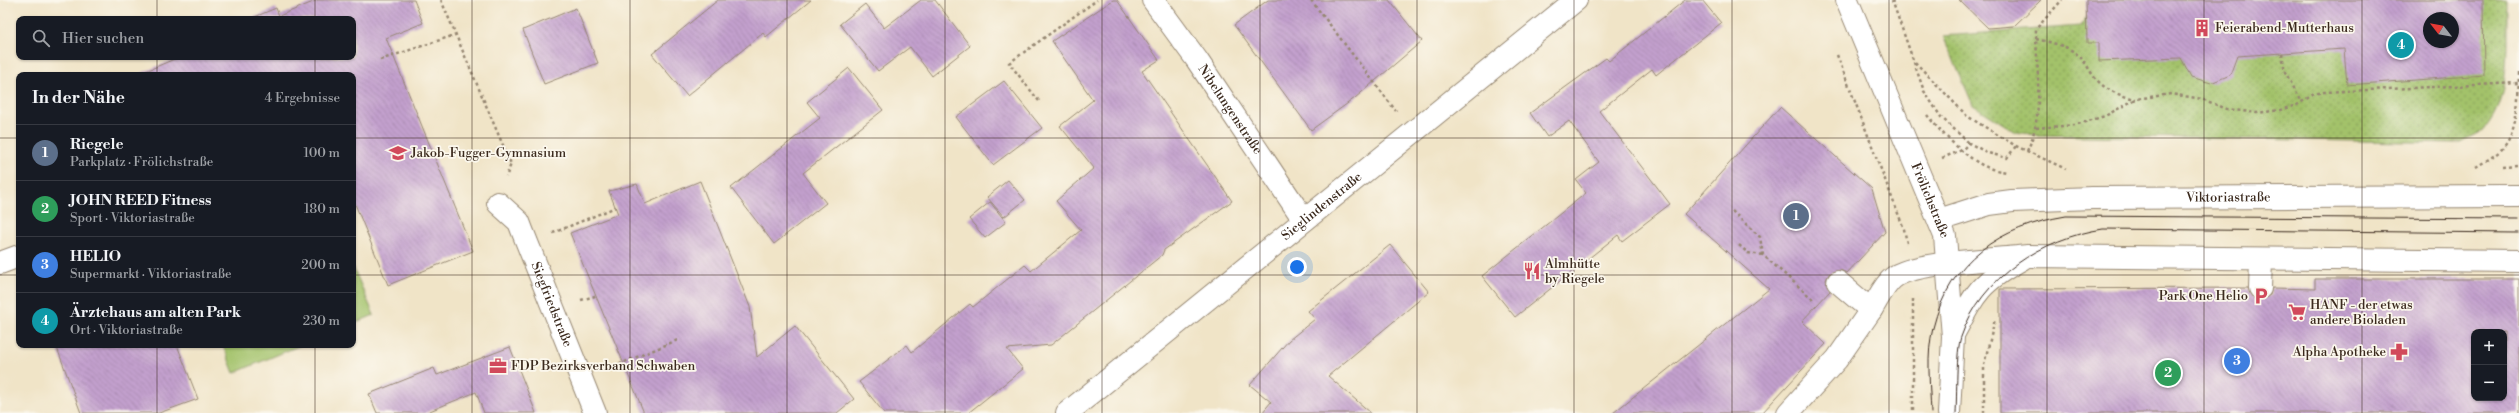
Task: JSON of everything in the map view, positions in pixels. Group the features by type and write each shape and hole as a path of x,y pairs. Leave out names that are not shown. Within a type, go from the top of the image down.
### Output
{"street":[{"name":"Nibelungenstraße","path":"1153,0 1197,60 1304,220"},
{"name":"Sieglindenstraße","path":"1068,413 1576,0"},
{"name":"Frölichstraße","path":"1847,0 1940,220 1945,236 1949,263 1953,336 1949,413"},
{"name":"Viktoriastraße","path":"1940,220 1988,204 2092,198 2519,196"},
{"name":"Siegfriedstraße","path":"498,203 519,222 595,413"},
{"path":"1953,336 1970,303 1986,281 2028,256"},
{"path":"1788,413 1837,359 1893,277 1913,270 1949,263 2028,256 2261,260 2519,261"},
{"path":"0,263 16,257"},
{"path":"2260,288 2261,260"},
{"path":"1838,282 1870,310"}],"path":[{"path":"442,0 455,35 511,164 498,203"},
{"path":"1039,101 1010,63 1097,0"},
{"path":"1311,0 1413,133"},
{"path":"1892,0 1924,91 1941,117 1969,143 1988,153 2007,158 2016,146"},
{"path":"2027,151 2036,128 2038,105 2036,29 2062,0"},
{"path":"380,60 455,35"},
{"path":"2036,39 2061,44 2081,58 2096,79 2107,88 2121,96 2136,99 2172,94 2202,99 2227,109 2257,113 2280,110 2302,102 2314,94 2324,92 2518,83"},
{"path":"1836,51 1904,230 1913,270 1913,413"},
{"path":"2282,53 2285,72 2302,102"},
{"path":"1915,62 1967,116 2016,146 2070,171"},
{"path":"2475,167 2501,150 2511,136 2516,120 2519,72"},
{"path":"2036,128 2075,125 2105,116 2136,99"},
{"path":"1969,143 1962,150 1988,168"},
{"path":"528,243 616,208"},
{"path":"1732,211 1760,237 1762,255"},
{"path":"1739,245 1748,253 1762,255 1817,302"},
{"path":"579,301 595,296"},
{"path":"1984,413 1984,365 1995,317"},
{"path":"582,380 680,339"}],"green space":[{"path":"2099,0 2507,0 2506,72 2497,107 2489,122 2477,135 2460,143 2035,135 2016,132 1973,105 1943,36 2080,26"},
{"path":"356,274 374,315 356,323"},
{"path":"224,348 294,348 234,373"}],"building":[{"name":"Jakob-Fugger-Gymnasium","path":"318,0 414,0 423,23 386,38 473,251 388,285 356,206 356,72 144,72 172,60 356,60 356,16 279,16"},
{"path":"718,0 811,0 766,37 763,33 687,96 652,54"},
{"path":"921,0 935,0 970,46 932,76 910,47 878,71 840,24 865,4 884,28"},
{"path":"1113,0 1117,0 1159,60 1142,71 1232,201 1164,250 1162,255 1051,345 1007,349 1023,369 968,413 884,413 859,382 907,345 912,352 970,304 973,307 1025,265 1031,271 1081,230 1056,201 1094,168 1060,126 1093,100 1052,41"},
{"path":"1268,0 1389,0 1422,41 1355,98 1311,130 1234,25"},
{"path":"1685,0 1702,0 1721,23 1656,75 1652,69 1599,111 1670,204 1622,241 1618,235 1515,317 1482,276 1586,193 1576,180 1599,162 1569,121 1547,137 1530,113 1606,58 1609,61"},
{"path":"1959,0 2041,0 2014,26 1988,28"},
{"path":"2086,0 2483,0 2484,75 2347,85 2344,49 2237,56 2230,75 2211,83 2191,77 2181,58 2099,61 2099,43 2087,43"},
{"name":"Jakob-Fugger-Gymnasium","path":"276,8 279,16 257,16"},
{"path":"576,8 598,63 544,84 523,30"},
{"path":"849,68 883,110 803,173 826,203 774,244 731,188 820,118 807,102"},
{"path":"1004,81 1042,128 993,165 956,117"},
{"path":"1780,107 1872,189 1885,232 1847,273 1840,270 1829,274 1826,280 1830,291 1802,321 1826,344 1762,413 1613,413 1769,289 1684,214"},
{"path":"1008,180 1025,200 1004,217 987,197"},
{"path":"700,181 750,307 757,357 795,326 854,399 837,413 644,413 570,233 618,214 609,191 637,184 645,204"},
{"path":"990,202 1006,222 985,238 969,219"},
{"path":"1390,245 1429,292 1328,376 1371,413 1262,413 1271,402 1250,385 1289,340 1315,319 1308,311"},
{"path":"2315,279 2519,279 2519,413 2000,413 2000,289 2248,288 2253,298 2260,300 2270,295 2272,288 2315,289"},
{"path":"510,347 536,413 484,413 476,392 425,413 377,413 369,394 434,368 437,375"},
{"path":"57,348 178,348 198,399 159,413 81,413"}],"tram line":[{"path":"1931,413 1929,370 1931,338 1941,304 1952,283 1965,265 1981,250 1999,238 2020,228 2042,221 2066,216 2519,219"},
{"path":"1956,413 1959,344 1970,316 1983,296 1999,279 2017,264 2037,251 2058,241 2103,229 2519,233"}],"place":[{"name":"Feierabend-Mutterhaus","path":"2202,28"},
{"name":"Ärztehaus am alten Park","path":"2401,45"},
{"name":"Jakob-Fugger-Gymnasium","path":"398,153"},
{"name":"Riegele","path":"1796,216"},
{"name":"Almhütte by Riegele","path":"1532,271"},
{"name":"Park One Helio","path":"2261,296"},
{"name":"HANF - der etwas andere Bioladen","path":"2297,312"},
{"name":"Alpha Apotheke","path":"2399,352"},
{"name":"HELIO","path":"2237,361"},
{"name":"FDP Bezirksverband Schwaben","path":"498,366"},
{"name":"JOHN REED Fitness","path":"2168,373"}]}
